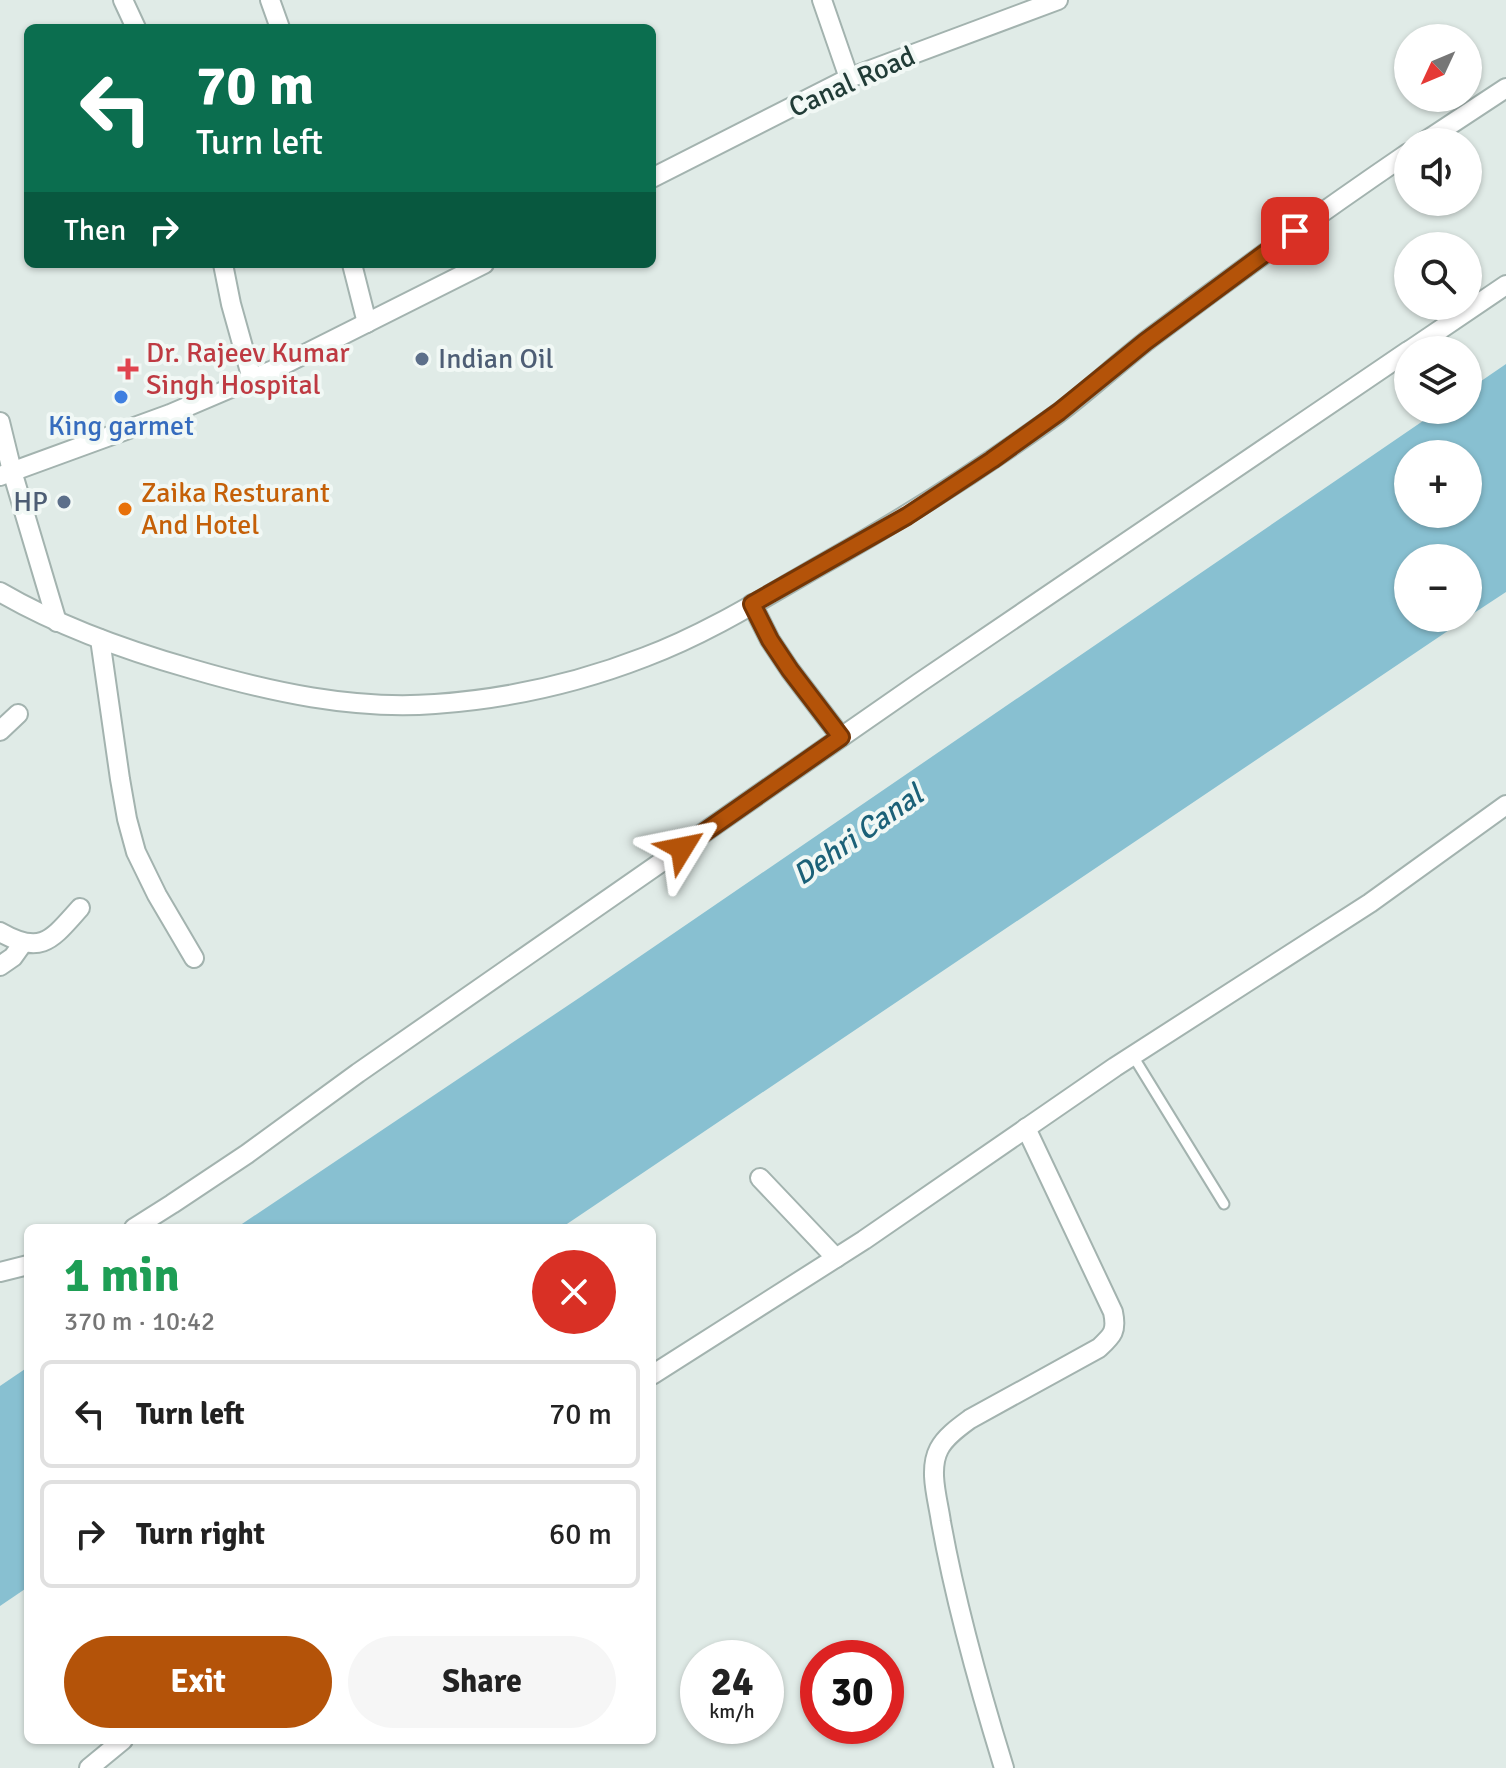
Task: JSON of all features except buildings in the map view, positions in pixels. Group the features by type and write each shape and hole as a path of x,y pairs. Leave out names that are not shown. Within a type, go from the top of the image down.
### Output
{"street":[{"path":"123,0 134,24"},
{"path":"270,0 279,24"},
{"path":"822,0 849,78"},
{"name":"Canal Road","path":"656,176 849,78 1058,0"},
{"path":"1445,128 1502,90 1506,112"},
{"path":"0,592 57,622 100,639 163,661 289,695 360,705 433,705 552,687 644,657 691,637 915,511 1059,412 1240,271 1394,163"},
{"path":"224,268 252,379"},
{"path":"353,268 367,323"},
{"path":"6,473 170,414 252,379 476,268"},
{"path":"1431,336 1506,285"},
{"path":"140,1224 247,1154 358,1073 841,737 1394,361"},
{"path":"0,422 6,473 57,622"},
{"path":"752,604 790,670 841,737"},
{"path":"100,639 120,779 136,852 194,958"},
{"path":"0,731 18,714"},
{"path":"656,1372 836,1258 1133,1056 1370,903 1506,805"},
{"path":"0,932 23,943 47,941 80,908"},
{"path":"0,966 13,957 23,943"},
{"path":"1004,1768 967,1640 947,1555 934,1466 939,1449 952,1433 970,1419 1099,1348 1112,1336 1116,1323 1026,1128"},
{"path":"760,1178 836,1258"},
{"path":"0,1272 24,1266"},
{"path":"89,1768 118,1744"}],"lane":[{"path":"1133,1056 1224,1204"}],"water":[{"name":"Dehri Canal","path":"1506,364 1506,592 1482,608 1482,544 1394,544 1394,632 1446,632 567,1224 242,1224 582,996 1394,441 1394,528 1482,528 1482,440 1395,440 1419,424 1482,424 1482,380"},
{"path":"24,1370 24,1590 0,1606 0,1386"}],"place":[{"name":"Indian Oil","path":"422,359"},
{"name":"Dr. Rajeev Kumar Singh Hospital","path":"128,369"},
{"name":"King garmet","path":"121,397"},
{"name":"HP","path":"64,502"},
{"name":"Zaika Resturant And Hotel","path":"125,509"}],"route":[{"path":"682,848 841,737 790,670 752,604 867,540 992,460 1295,231"}]}
